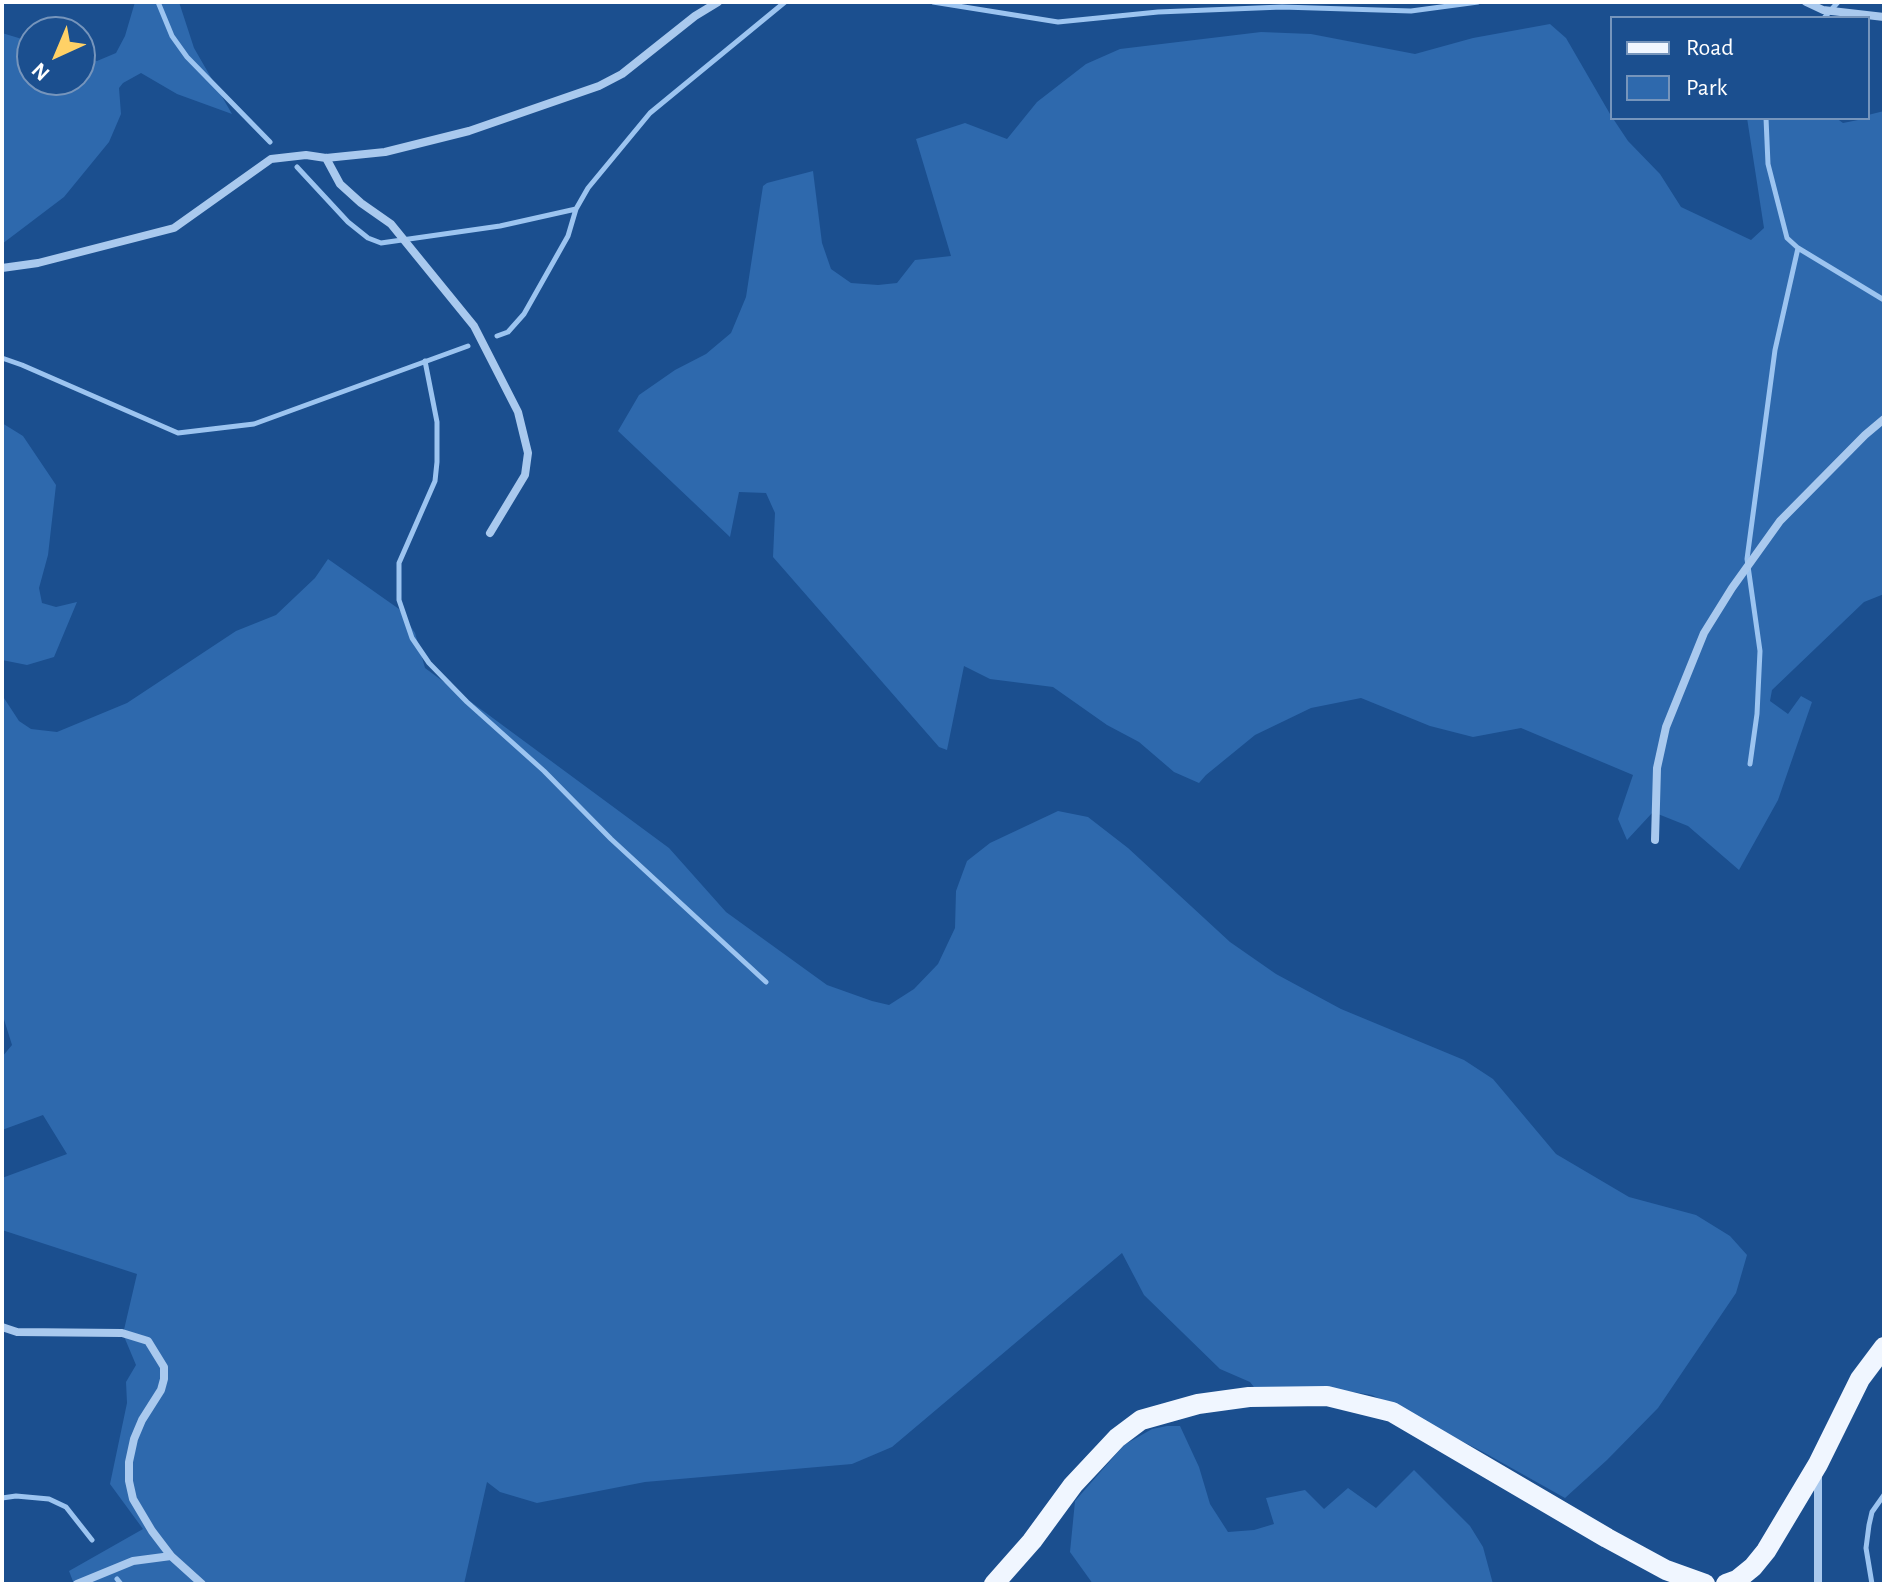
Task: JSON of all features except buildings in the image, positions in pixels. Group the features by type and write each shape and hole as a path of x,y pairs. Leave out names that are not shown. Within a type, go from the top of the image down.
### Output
{"main road":[{"path":"1726,1584 1737,1580 1753,1567 1766,1551 1818,1464 1860,1379 1884,1347"},
{"path":"994,1584 1032,1541 1073,1485 1117,1438 1141,1420 1198,1404 1249,1397 1327,1396 1392,1412 1607,1538 1666,1570 1705,1584"}],"street":[{"path":"2,268 38,263 174,228 271,159 385,152 469,131 599,86 622,74 695,16 718,2"},
{"path":"1806,2 1823,10 1868,16"},
{"path":"326,158 340,184 391,224 474,326 518,412 528,453 525,475 490,533"},
{"path":"1655,840 1657,768 1666,727 1704,633 1780,521 1884,419"},
{"path":"2,1327 17,1332 122,1333 148,1341 164,1367 164,1379 134,1439 129,1481 137,1506 171,1556 202,1584"},
{"path":"1818,1464 1818,1584"},
{"path":"77,1584 133,1561 171,1556"}],"green space":[{"path":"135,2 179,2 194,48 232,114 177,94 141,73 123,83 119,88 121,114 109,142 64,197 2,244 2,33 16,37 16,96 96,96 96,61 116,53 125,36"},
{"path":"1550,24 1566,38 1610,114 1610,120 1614,120 1628,141 1660,174 1681,207 1751,240 1764,228 1747,120 1839,120 1843,123 1870,120 1870,114 1884,111 1884,594 1864,602 1772,690 1770,701 1788,714 1801,696 1812,702 1778,800 1739,870 1688,826 1653,812 1627,840 1618,819 1633,775 1521,728 1473,737 1430,726 1361,698 1311,708 1255,735 1199,783 1174,772 1139,742 1107,725 1053,687 990,679 964,666 947,750 939,747 773,557 775,513 766,493 739,492 730,537 618,431 639,395 675,370 706,354 731,333 746,297 763,186 767,183 813,171 822,243 831,269 851,283 897,283 915,260 951,256 916,139 965,123 1007,139 1037,102 1086,64 1120,49 1261,32 1311,34 1415,54 1473,38"},
{"path":"2,423 23,436 56,485 48,555 39,588 42,603 56,607 77,602 54,657 27,665 2,660"},
{"path":"328,559 399,609 415,633 425,668 669,848 726,912 827,985 889,1005 914,989 938,964 955,928 956,891 967,861 990,843 1058,811 1088,817 1128,848 1230,942 1276,974 1341,1009 1464,1060 1493,1079 1556,1154 1629,1197 1696,1215 1730,1236 1747,1255 1736,1293 1658,1408 1565,1498 1372,1395 1327,1388 1257,1391 1250,1382 1220,1369 1144,1295 1122,1253 892,1447 852,1464 645,1482 537,1503 500,1492 487,1482 464,1584 74,1584 69,1571 143,1529 110,1484 127,1403 126,1382 136,1365 123,1334 137,1274 2,1230 2,1178 67,1154 43,1115 2,1130 2,1057 12,1045 2,1013 2,695 19,721 31,729 57,732 127,703 236,631 276,615 315,578"},
{"path":"1180,1426 1199,1467 1210,1504 1228,1532 1254,1530 1274,1524 1266,1498 1305,1490 1324,1509 1348,1488 1376,1508 1414,1470 1470,1526 1483,1547 1493,1584 1093,1584 1070,1552 1075,1501 1124,1445 1152,1429"}],"waterway":[{"path":"158,2 172,36 187,57 270,142"},
{"path":"497,336 508,332 524,314 568,236 576,209 588,188 650,113 785,2"},
{"path":"933,2 1058,22 1158,12 1282,7 1411,11 1478,2"},
{"path":"1826,16 1838,2"},
{"path":"1766,120 1768,164 1787,238 1798,248 1884,300"},
{"path":"297,167 348,222 368,238 381,243 500,226 576,209"},
{"path":"1750,764 1757,714 1760,651 1747,559 1775,350 1798,248"},
{"path":"2,358 178,433 254,424 468,346"},
{"path":"425,361 437,422 437,462 435,481 399,563 399,600 412,638 429,663 467,702 766,982"},
{"path":"1872,1584 1866,1548 1869,1525 1872,1512 1884,1495"},
{"path":"2,1498 49,1499 66,1507 92,1540"},
{"path":"117,1579 121,1584"}]}
